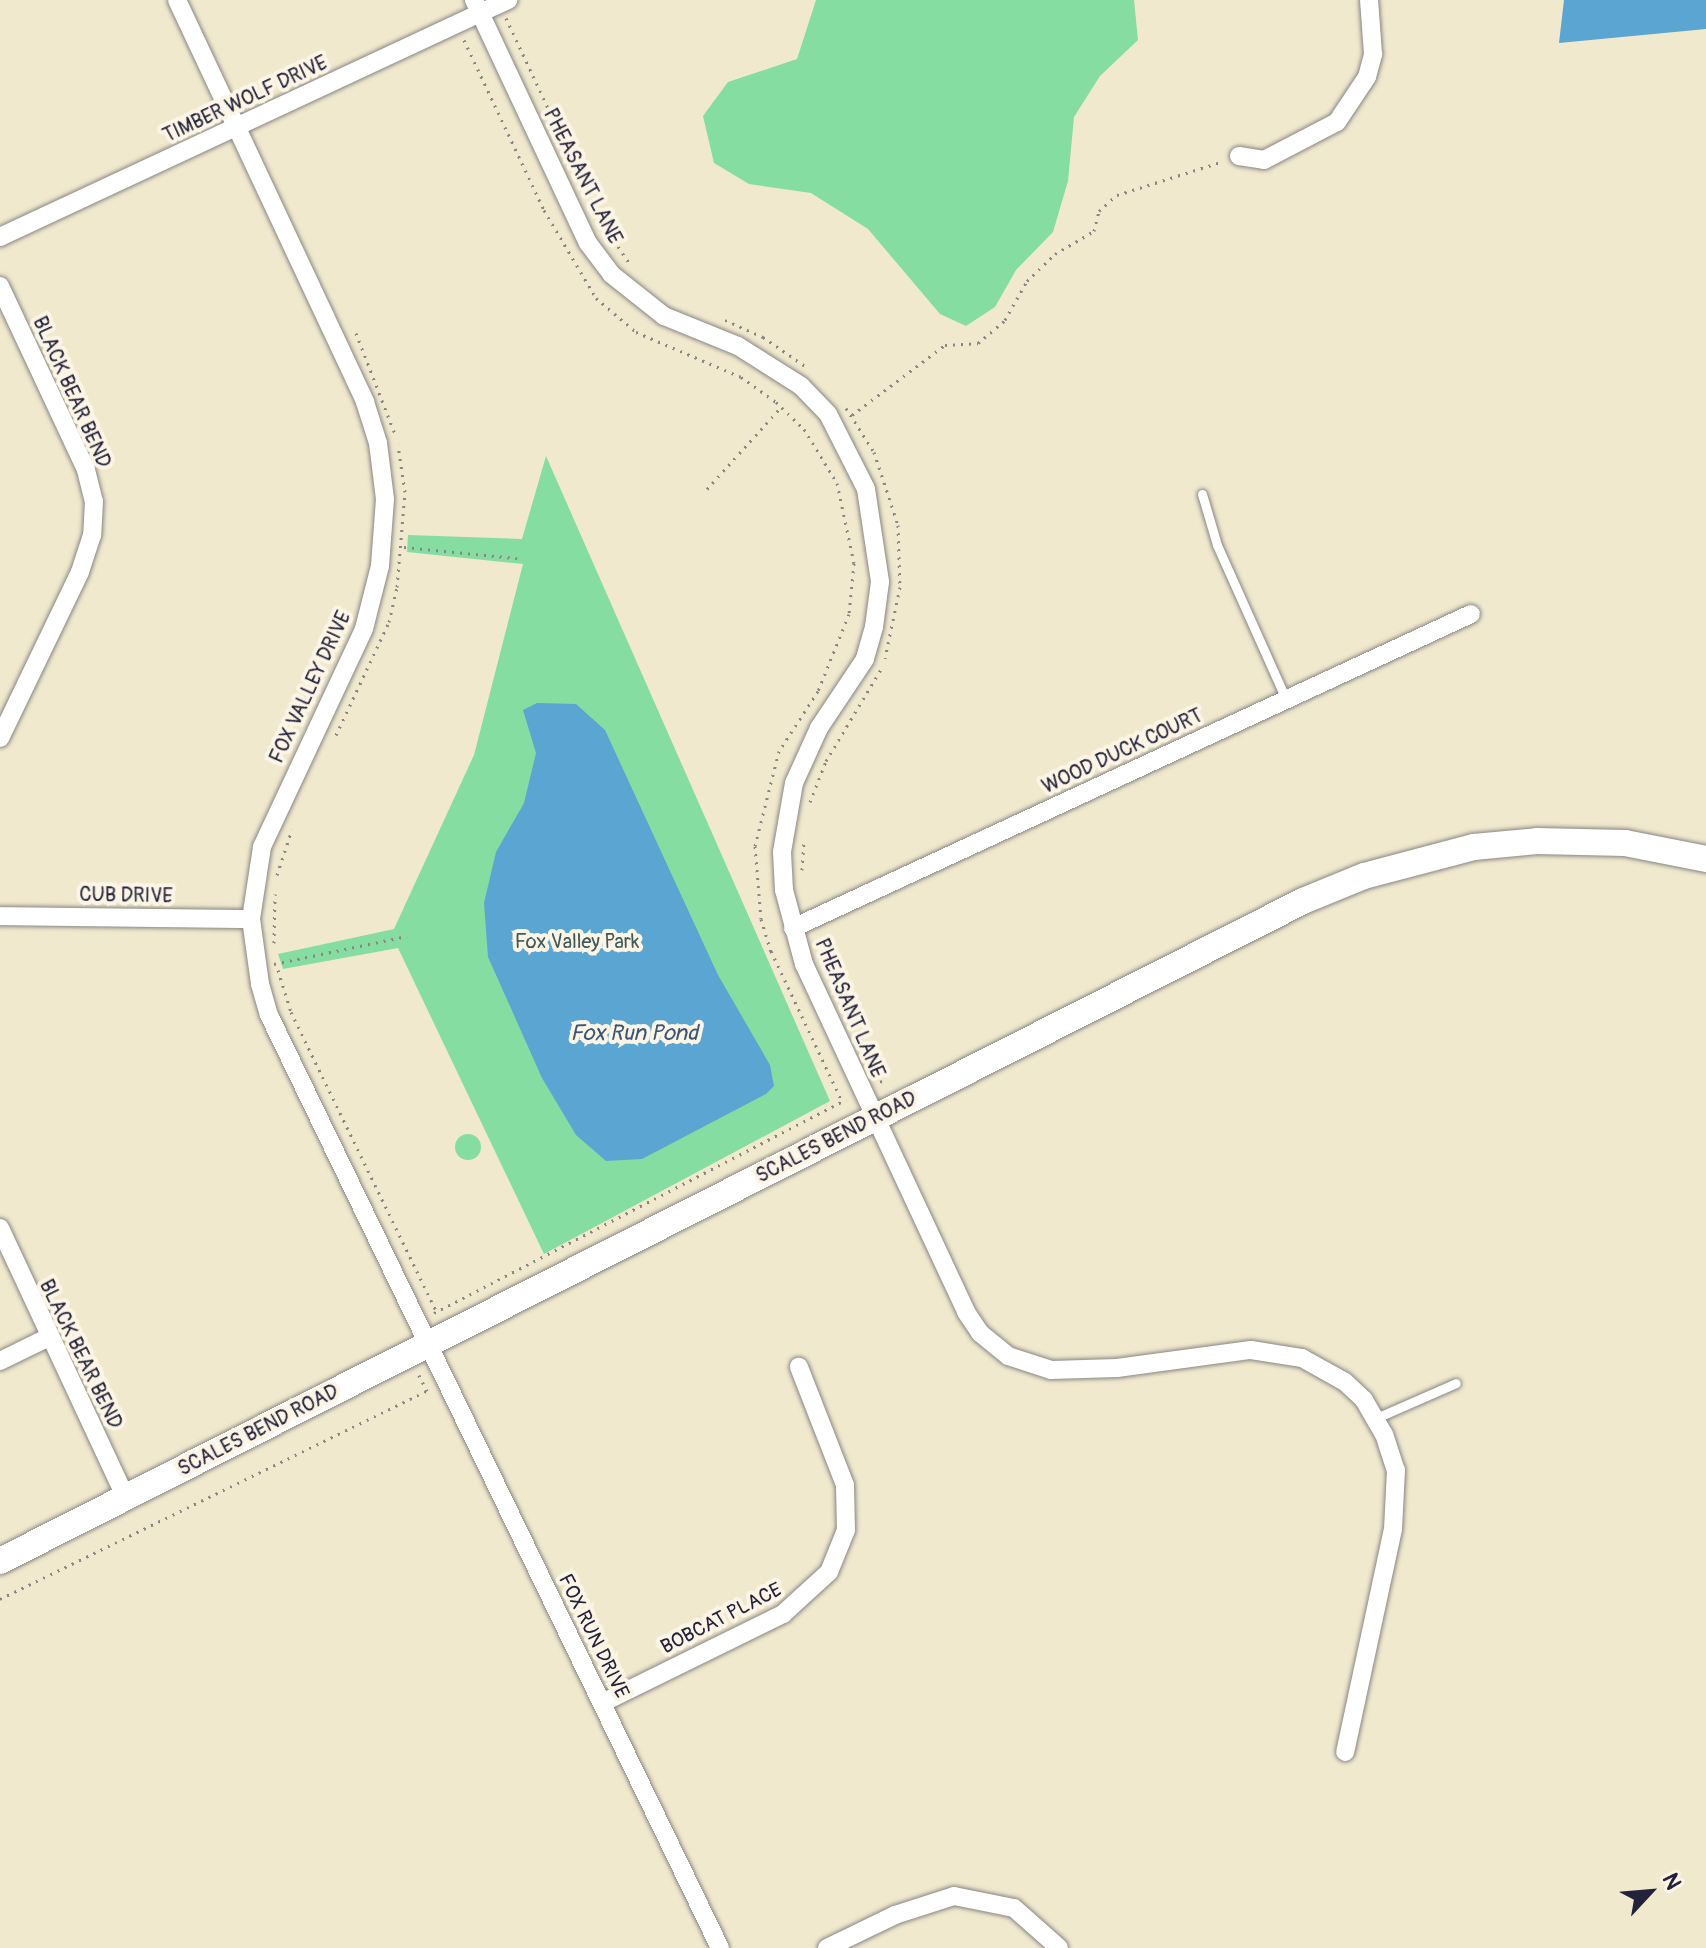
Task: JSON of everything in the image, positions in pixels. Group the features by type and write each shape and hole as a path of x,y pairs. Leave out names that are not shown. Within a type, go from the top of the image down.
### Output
{"street":[{"name":"FOX VALLEY DRIVE","path":"177,0 365,402 378,443 385,499 380,566 364,629 262,847 251,919 256,968 269,1015 437,1339"},
{"path":"1239,156 1264,160 1337,122 1360,89 1373,54 1369,0"},
{"name":"TIMBER WOLF DRIVE","path":"0,237 456,23 477,6 504,2"},
{"name":"PHEASANT LANE","path":"477,6 588,243 611,274 664,316 738,346 801,386 828,414 866,489 880,582 874,627 865,659 814,737 794,783 782,852 793,928 872,1119 966,1312 980,1333 1008,1356 1051,1370 1081,1371 1224,1352 1278,1351 1321,1366 1345,1382 1376,1418 1391,1450 1397,1495 1345,1752"},
{"name":"BLACK BEAR BEND","path":"0,286 86,470 94,501 92,535 80,572 0,738"},
{"name":"WOOD DUCK COURT","path":"793,928 1471,614"},
{"name":"SCALES BEND ROAD","path":"0,1561 1303,901 1417,859 1474,847 1584,840 1706,859"},
{"name":"CUB DRIVE","path":"0,916 251,919"},
{"name":"BLACK BEAR BEND","path":"0,1228 126,1498"},
{"path":"0,1361 49,1337"},
{"name":"FOX RUN DRIVE","path":"437,1339 602,1703 720,1948"},
{"name":"BOBCAT PLACE","path":"602,1703 783,1614 829,1572 846,1530 845,1485 799,1367"},
{"path":"827,1948 895,1915 954,1896 1014,1908 1047,1931 1059,1948"}],"lane":[{"path":"1202,494 1217,545 1286,699"},
{"path":"1376,1418 1456,1383"}],"path":[{"path":"504,2 600,220 641,276"},
{"path":"456,23 544,210 596,298 636,332 741,377 781,407 804,429 837,483 854,563 849,614 836,654 779,751 766,790 755,846 757,888 771,951 842,1101"},
{"path":"852,415 945,345 978,343 1005,320 1027,281 1055,254 1094,231 1099,211 1117,195 1239,156"},
{"path":"719,318 750,329 812,372"},
{"path":"334,739 389,622 404,547 405,492 397,441 356,333"},
{"path":"807,814 826,761 875,684 897,615 901,554 894,507 874,452 839,399"},
{"path":"707,489 781,407"},
{"path":"404,547 517,558"},
{"path":"296,820 276,881 276,964 291,1012 437,1339"},
{"path":"803,878 805,833"},
{"path":"811,918 882,1081"},
{"path":"256,968 407,936"}],"green space":[{"path":"816,0 1134,0 1138,40 1100,76 1074,117 1068,181 1053,232 1016,270 995,307 966,326 940,314 868,229 811,193 749,184 714,163 703,116 728,82 797,59"},
{"name":"Fox Valley Park","path":"546,456 830,1101 544,1254 398,948 283,969 278,954 394,929 474,755 523,564 407,552 408,535 522,539"},
{"path":"468,1134 477,1138 481,1147 477,1156 468,1160 459,1156 455,1147 459,1138"}],"water":[{"path":"1564,0 1706,0 1706,29 1559,43"},
{"name":"Fox Run Pond","path":"537,703 576,704 605,730 718,975 770,1065 774,1086 766,1094 642,1159 606,1161 576,1135 542,1078 488,957 484,903 496,852 524,803 536,753 523,710"}]}
